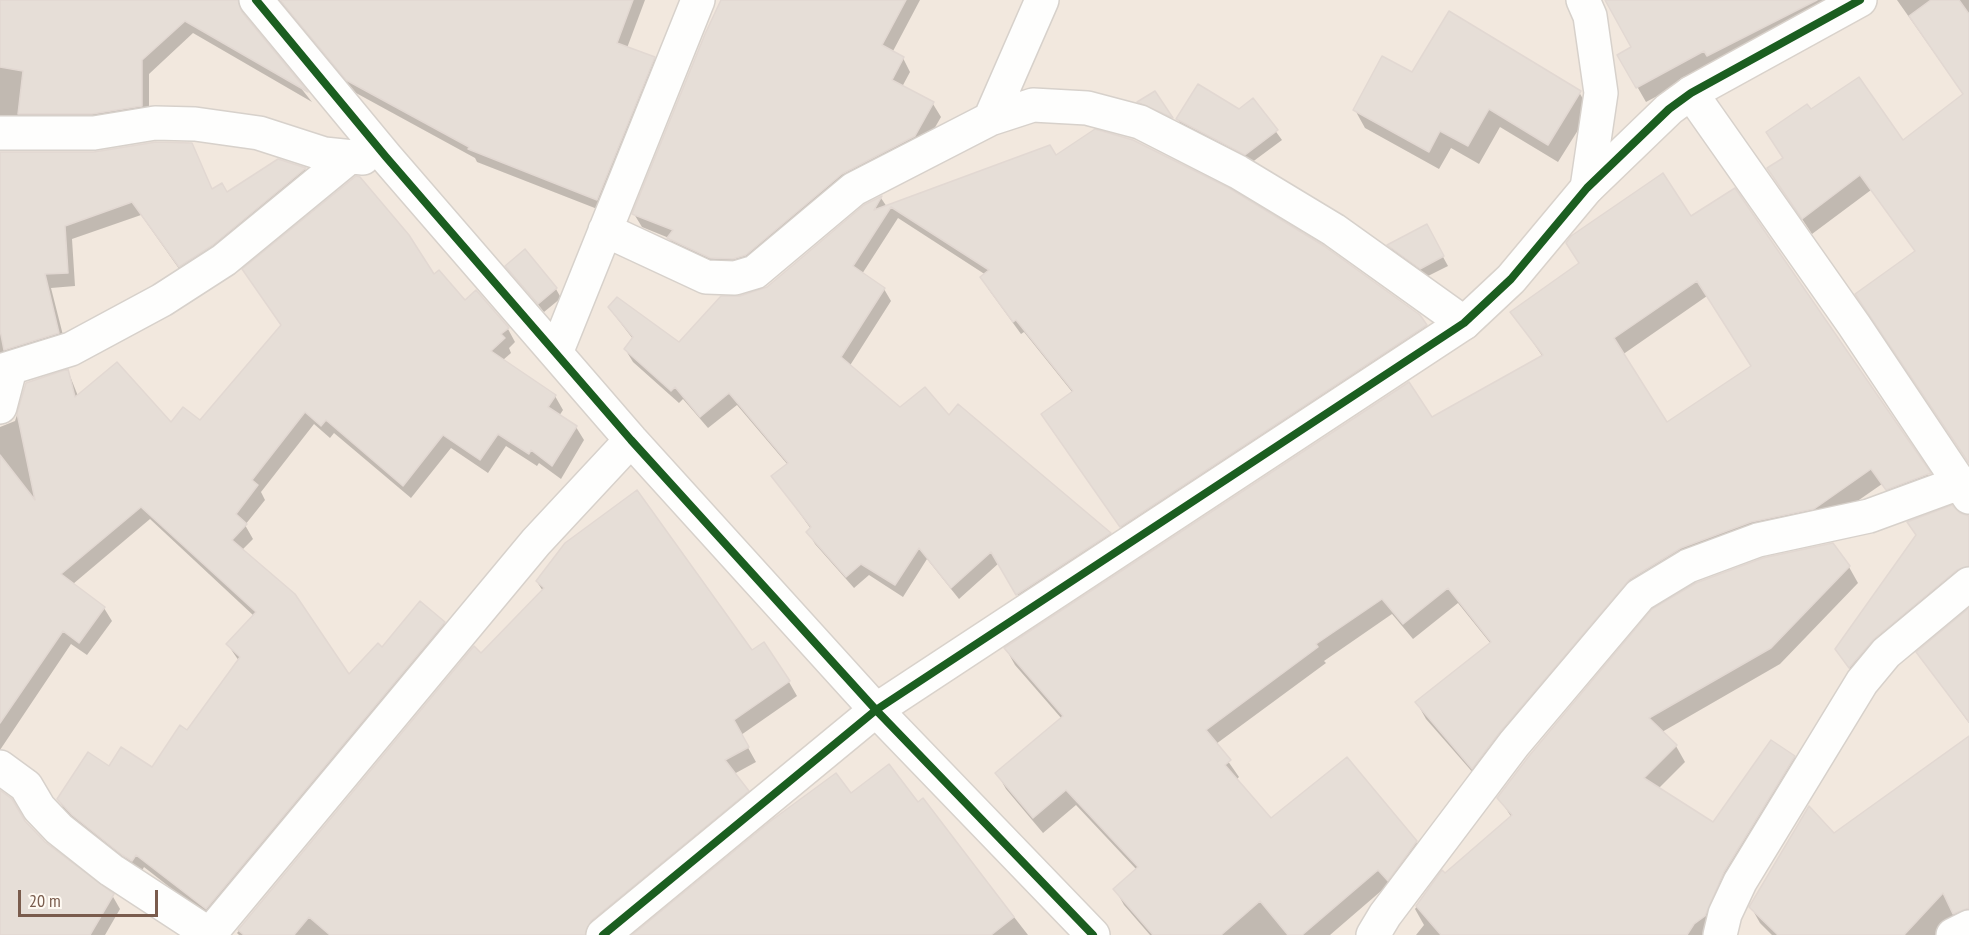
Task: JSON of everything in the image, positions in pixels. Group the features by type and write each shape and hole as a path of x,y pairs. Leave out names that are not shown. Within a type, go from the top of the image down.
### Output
{"street":[{"path":"256,0 386,158 631,440 876,710 1094,935"},
{"path":"556,353 698,0"},
{"path":"990,119 1042,0"},
{"path":"1583,0 1590,16 1601,93 1587,188"},
{"path":"603,935 876,710 1464,323 1518,272 1587,188 1669,109 1691,93 1860,0"},
{"path":"1373,935 1514,744 1602,637 1640,595 1688,566 1758,540 1869,516 1964,490 1854,325 1691,93"},
{"path":"605,230 706,277 735,278 754,272 854,189 990,119 1033,105 1087,108 1140,122 1238,172 1334,230 1464,323"},
{"path":"0,133 94,133 155,123 195,124 259,133 347,159 386,158"},
{"path":"0,407 5,370 71,349 162,300 224,260 347,159"},
{"path":"0,766 26,786 39,807 60,829 111,870 209,934 536,542 631,440"},
{"path":"1720,935 1725,914 1740,882 1862,682 1886,653 1969,584"},
{"path":"1953,935 1969,927"}],"shaded area":[{"path":"0,0 1969,0 1969,935 0,935"}],"building":[{"path":"0,0 238,0 242,12 308,92 185,21 142,60 142,106 92,114 18,114 23,71 0,67"},
{"path":"280,0 633,0 617,43 655,57 597,200 468,149 469,147 346,80"},
{"path":"721,0 906,0 882,45 904,57 892,80 934,102 915,136 842,174 746,255 733,259 710,258 667,238 673,230 632,214"},
{"path":"1605,0 1817,0 1707,56 1704,51 1636,88 1617,55 1631,47"},
{"path":"1931,0 1959,0 1969,14 1969,463 1855,294 1915,251 1860,175 1802,219 1767,168 1783,158 1766,132 1807,104 1811,109 1859,77 1903,140 1963,94 1909,16"},
{"path":"1449,11 1581,91 1548,145 1489,109 1468,146 1440,131 1429,152 1353,110 1382,56 1412,72"},
{"path":"1198,84 1239,109 1253,98 1278,130 1245,155 1176,119"},
{"path":"1155,91 1173,118 1137,102"},
{"path":"1095,129 1133,140 1229,188 1324,246 1420,315 1427,325 1120,527 1041,414 1073,391 1016,320 1013,322 980,277 989,270 891,207 853,266 885,288 841,357 900,407 925,387 949,415 958,404 1111,533 1016,595 991,552 951,588 919,548 895,585 861,564 846,577 806,532 811,527 771,476 788,463 729,393 700,417 675,387 671,391 624,349 633,337 608,307 617,297 679,342 721,296 740,296 767,287 864,205 882,196 874,210 1050,145 1056,155"},
{"path":"156,142 192,143 212,189 222,183 227,192 278,159 306,168 213,245 179,267 132,202 65,226 68,273 45,274 59,333 4,350 0,330 0,152 94,152"},
{"path":"1663,173 1691,216 1735,188 1931,473 1886,490 1871,469 1814,509 1751,522 1681,548 1630,579 1500,732 1472,769 1415,702 1491,642 1448,588 1403,624 1382,599 1316,644 1318,647 1206,730 1231,760 1225,765 1271,818 1347,757 1417,841 1388,881 1378,870 1302,935 1288,935 1260,901 1221,935 1153,935 1113,889 1138,867 1066,790 1033,818 995,773 1063,716 1004,648 1409,382 1432,417 1543,355 1510,312 1579,263 1566,243 1571,236","holes":["1697,281 1751,366 1667,422 1614,338"]},
{"path":"356,176 360,177 409,235 434,274 439,270 465,300 476,290 509,328 501,334 505,338 491,351 556,395 548,407 577,426 552,466 531,450 529,454 498,434 480,460 443,435 403,486 326,420 321,426 305,412 252,480 258,485 236,514 247,524 232,540 295,594 349,674 378,643 382,647 420,601 445,622 206,909 136,855 132,861 122,855 72,815 57,799 88,752 109,766 121,747 152,767 180,725 187,730 240,657 226,644 256,612 141,507 61,574 105,607 79,643 63,631 0,723 0,455 35,500 17,413 26,383 68,369 75,397 117,362 171,422 183,407 200,420 281,325 242,269"},
{"path":"1427,224 1444,256 1420,269 1387,245"},
{"path":"525,249 557,288 538,304 505,266"},
{"path":"637,490 752,650 764,642 790,681 734,720 749,747 725,760 749,791 591,921 585,935 330,935 309,917 294,935 244,935 238,930 474,646 481,653 544,588 536,581 565,543"},
{"path":"1952,505 1960,513 1969,516 1969,566 1957,570 1874,639 1849,668 1835,649 1916,535 1907,522"},
{"path":"1833,543 1850,566 1771,648 1649,718 1677,745 1644,778 1713,822 1771,740 1795,756 1724,872 1705,916 1694,924 1687,935 1441,935 1416,906 1442,870 1445,873 1512,815 1497,798 1529,756 1652,609 1696,583 1763,558"},
{"path":"1969,608 1969,722 1916,652"},
{"path":"1969,736 1969,908 1953,914 1943,893 1904,935 1778,935 1749,907 1809,806 1834,833"},
{"path":"889,764 918,802 923,798 1014,917 991,935 632,935 772,820 836,773 851,793"},
{"path":"0,790 12,799 25,821 45,842 114,894 90,935 0,935"}],"cycle path":[{"path":"256,0 386,157 631,440 876,710 1093,935"},
{"path":"603,935 876,710 1464,323 1511,279 1587,188 1669,109 1691,93 1860,0"}]}
